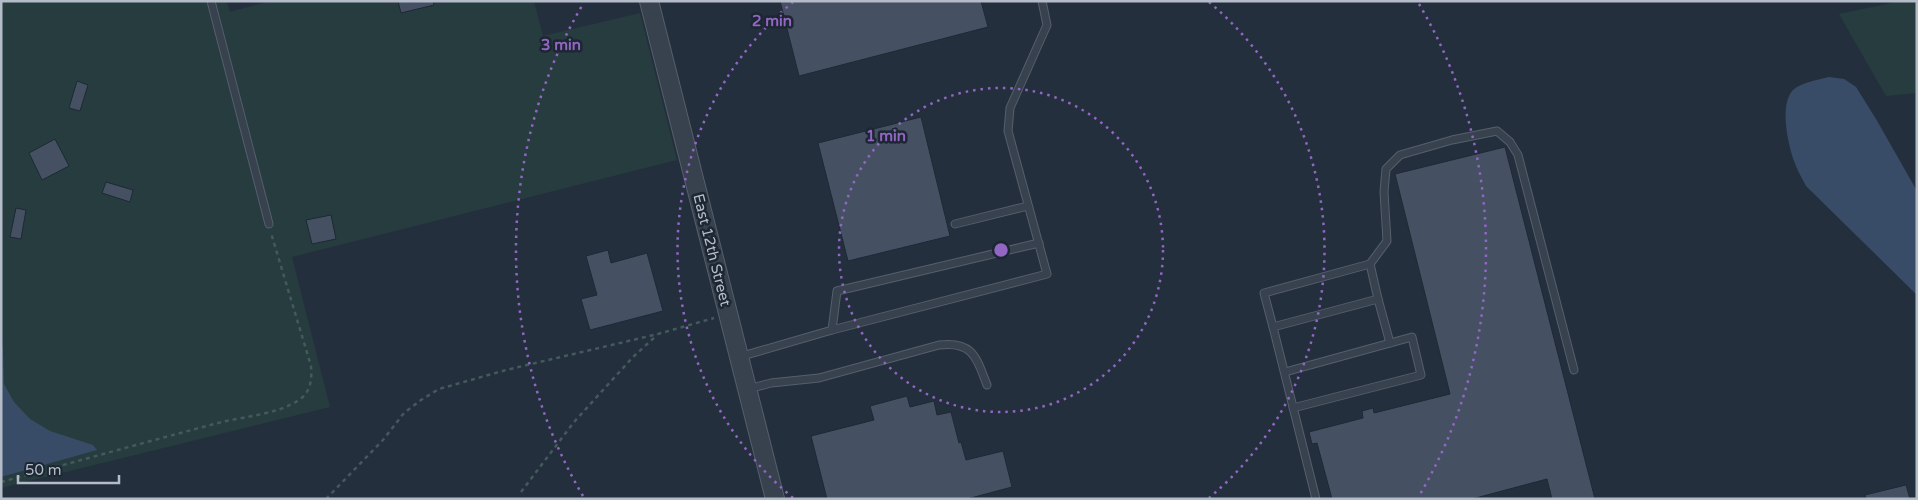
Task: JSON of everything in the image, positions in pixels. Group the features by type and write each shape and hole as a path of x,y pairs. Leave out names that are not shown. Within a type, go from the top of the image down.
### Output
{"street":[{"name":"East 12th Street","path":"649,1 775,499"}],"lane":[{"path":"211,1 269,224"},
{"path":"738,357 832,330 1047,274 1008,131 1010,108 1047,25 1042,1"},
{"path":"1316,499 1264,293 1370,264 1387,241 1384,192 1386,169 1400,156 1452,140 1497,132 1510,142 1518,155 1574,370"},
{"path":"954,224 1028,206"},
{"path":"832,330 837,291 1038,243"},
{"path":"1370,264 1390,342"},
{"path":"1273,327 1378,299"},
{"path":"1285,372 1412,337 1421,375 1293,408"},
{"path":"747,389 770,383 819,378 939,345 953,343 963,346 978,360 987,385"}],"path":[{"path":"1,482 225,421 270,411 289,405 306,394 312,380 311,366 269,224"},
{"path":"326,499 383,440 404,414 421,400 439,389 506,370 658,334 728,314"},
{"path":"521,492 574,422 633,357 658,334"}],"green space":[{"path":"1,1 227,1 230,12 270,1 534,1 543,36 640,13 677,160 292,257 330,407 1,488"},
{"path":"1901,1 1917,1 1917,93 1886,96 1839,14"}],"water":[{"path":"1829,77 1844,79 1856,87 1917,191 1917,295 1806,186 1795,164 1789,145 1786,125 1786,105 1789,97 1793,90 1801,85"},
{"path":"1,344 3,348 4,384 14,402 30,419 50,431 93,445 97,450 1,477"}],"building":[{"path":"398,1 433,1 434,5 401,13"},
{"path":"780,1 981,1 988,27 799,76"},
{"path":"77,81 88,85 80,111 69,108"},
{"path":"921,117 950,236 848,261 818,143"},
{"path":"55,139 69,166 42,180 29,153"},
{"path":"1505,147 1595,499 1552,499 1547,479 1472,499 1332,499 1317,443 1312,444 1309,432 1363,418 1362,411 1373,408 1374,413 1450,394 1395,174"},
{"path":"106,182 133,190 130,202 102,193"},
{"path":"16,208 26,210 21,239 10,237"},
{"path":"331,215 336,239 312,244 306,220"},
{"path":"608,250 611,263 647,253 663,311 590,330 581,299 597,295 586,256"},
{"path":"907,396 910,407 934,401 937,415 951,412 959,443 961,442 966,460 1003,451 1012,487 967,499 827,499 811,436 874,420 870,406"},
{"path":"1906,485 1910,499 1866,499 1865,495"}]}
